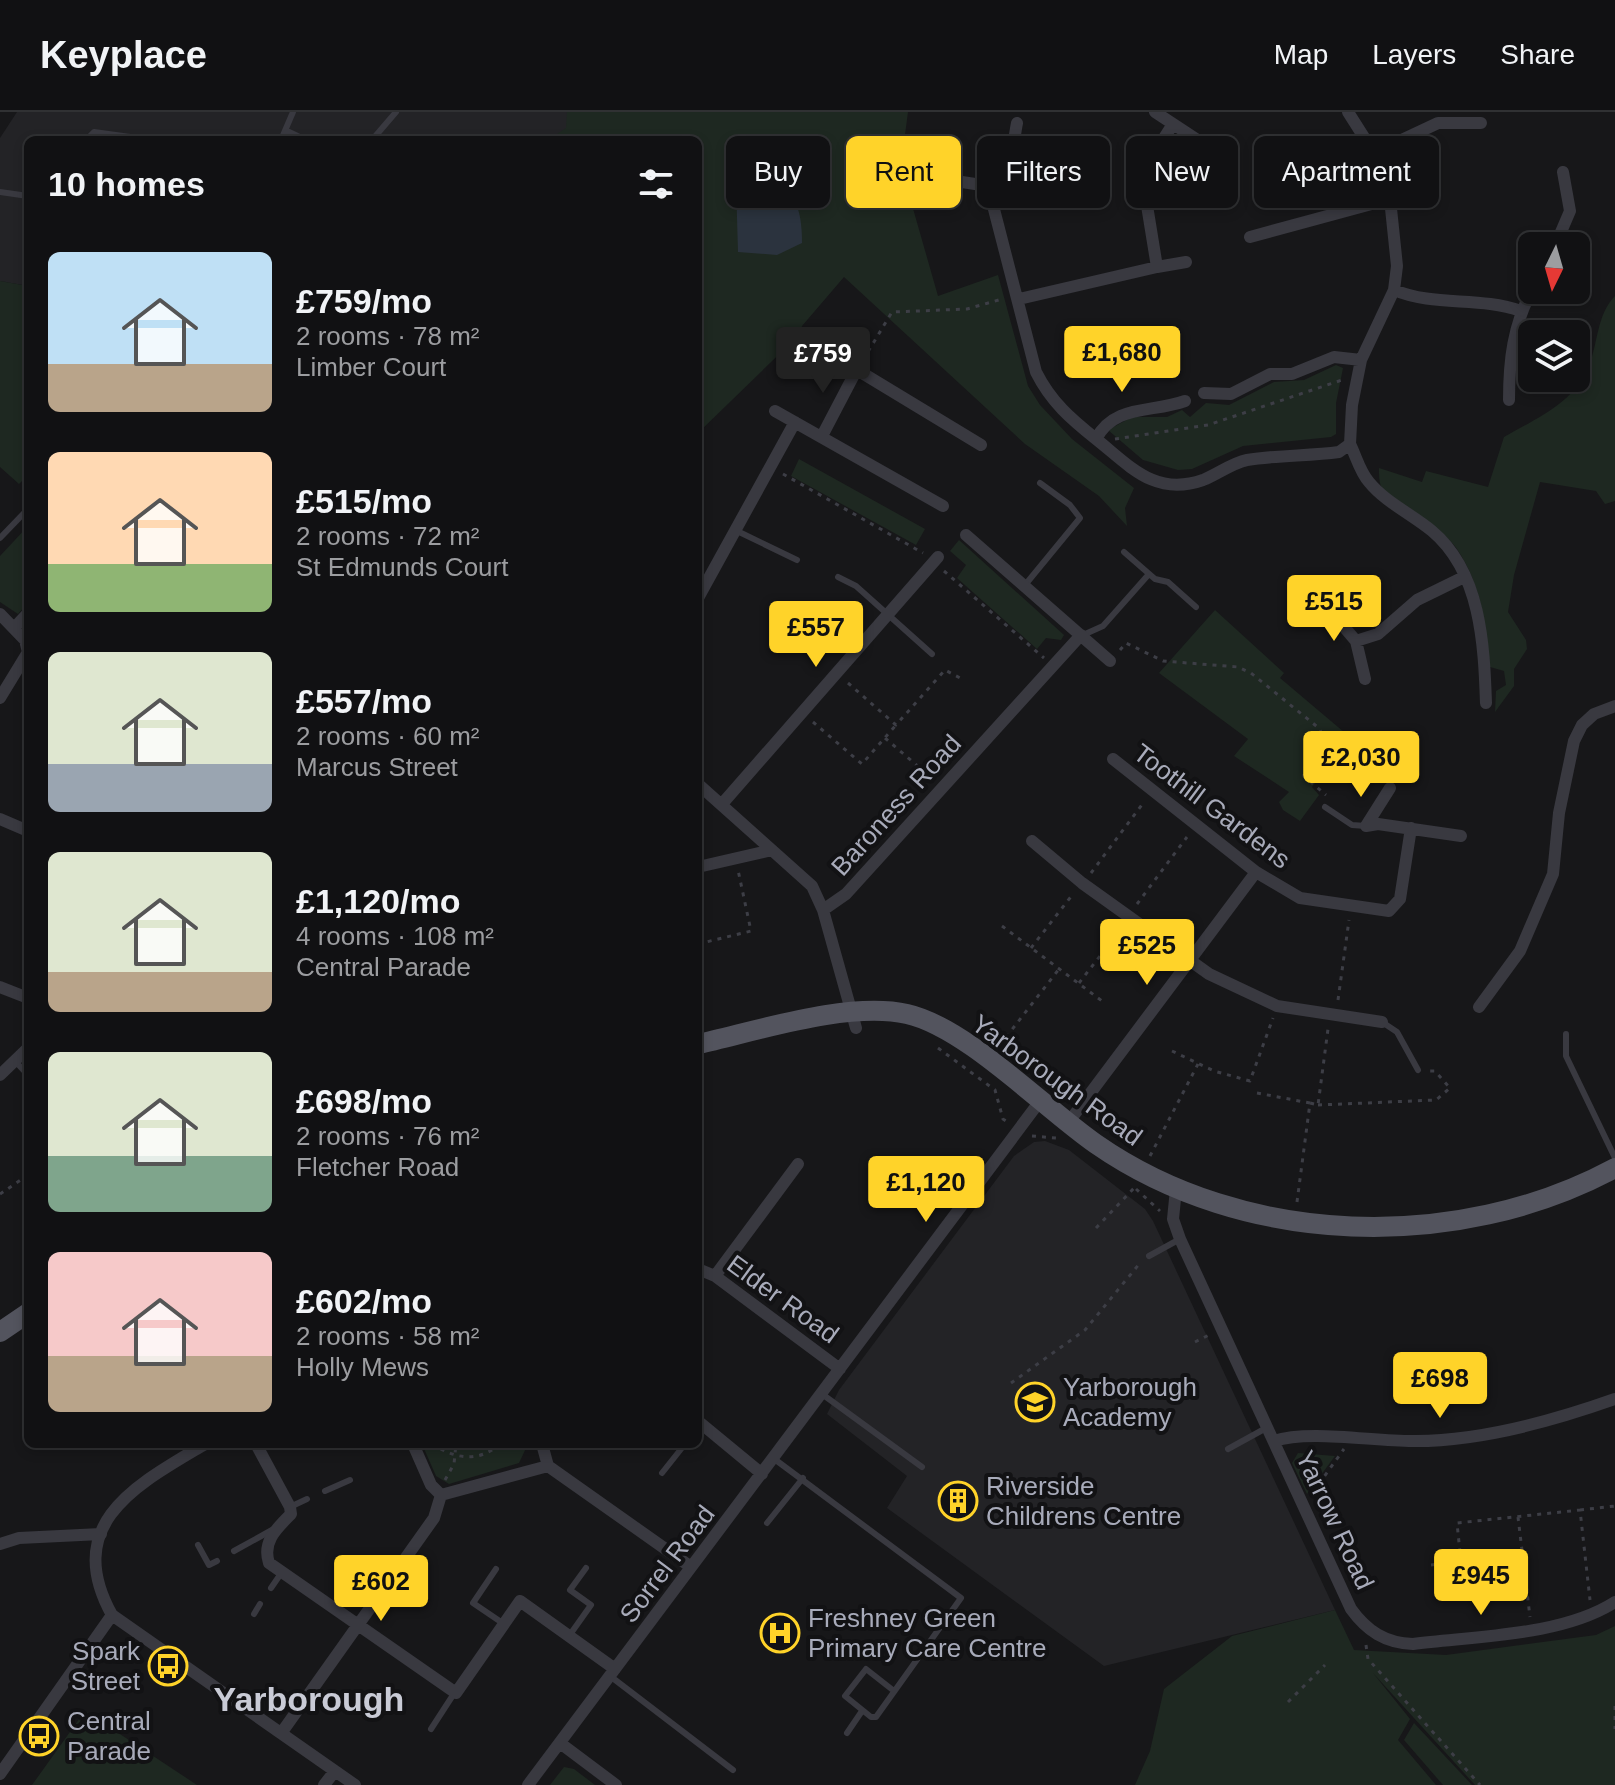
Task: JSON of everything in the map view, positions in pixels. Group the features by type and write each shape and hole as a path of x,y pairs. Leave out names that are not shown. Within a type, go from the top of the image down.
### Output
{"main road":[{"name":"Yarborough Road","path":"702,1043 854,1019 909,1014 952,1035 988,1061 1040,1101 1066,1132 1136,1178 1234,1208 1296,1222 1399,1225 1497,1214 1544,1200 1615,1168"},
{"path":"0,1332 24,1316"}],"street":[{"path":"1155,112 1191,136"},
{"path":"1348,112 1363,136"},
{"path":"1014,136 1017,123"},
{"path":"1410,136 1438,123 1481,123"},
{"path":"1157,267 1144,187 1150,160 1173,124"},
{"path":"1561,232 1570,211 1563,172"},
{"path":"994,208 1036,372 1048,396 1131,470 1150,482 1176,485 1201,480 1244,460 1339,452 1350,444"},
{"path":"1250,237 1357,208"},
{"path":"1391,208 1397,266 1394,290 1361,360 1350,444 1370,483 1434,533 1453,553 1464,577 1481,635 1486,703"},
{"path":"1018,297 1186,262"},
{"path":"1394,290 1413,298 1473,300 1521,311"},
{"path":"1509,400 1509,352 1525,304"},
{"path":"811,342 981,445"},
{"path":"1204,393 1231,394 1270,374 1292,374 1334,357 1361,360"},
{"path":"822,436 856,371"},
{"path":"1102,443 1103,426 1128,411 1165,408 1185,401"},
{"path":"775,411 943,506"},
{"path":"702,591 795,422"},
{"path":"966,535 1110,661"},
{"path":"722,804 938,557"},
{"path":"1356,641 1378,634 1417,600 1464,577"},
{"path":"1320,599 1356,641 1365,679"},
{"path":"0,614 15,627 24,644"},
{"path":"15,627 24,617"},
{"name":"Baroness Road","path":"854,1019 823,910 846,894 1081,635"},
{"path":"0,698 24,659"},
{"path":"1479,1007 1520,951 1553,874 1559,813 1578,733 1594,714 1615,706"},
{"name":"Toothill Gardens","path":"1113,759 1256,872 1300,898 1389,911 1400,899 1411,828"},
{"path":"702,787 812,886 823,910"},
{"path":"1366,826 1390,788"},
{"path":"0,819 24,829"},
{"path":"1366,826 1378,824 1461,836"},
{"path":"1032,841 1082,883 1130,914 1190,961 1277,1006 1382,1022"},
{"path":"702,866 772,850"},
{"path":"1066,1132 1256,872"},
{"path":"0,987 24,996"},
{"path":"0,1075 24,1052"},
{"path":"840,1369 1040,1101"},
{"path":"715,1276 798,1164"},
{"name":"Yarrow Road","path":"1176,1189 1173,1219 1180,1239 1351,1609 1363,1625 1387,1640 1413,1644 1567,1624 1615,1602"},
{"name":"Elder Road","path":"702,1271 715,1276 840,1369"},
{"name":"Sorrel Road","path":"528,1785 840,1369"},
{"path":"1274,1441 1296,1436 1420,1441 1495,1431 1551,1419 1615,1399"},
{"path":"702,1425 762,1474"},
{"path":"199,1448 129,1492 107,1517 101,1534 99,1580 112,1615 355,1785"},
{"path":"258,1448 291,1514 279,1526 265,1551 269,1563 455,1692 520,1601 613,1672"},
{"path":"415,1448 431,1485 441,1495"},
{"path":"543,1448 548,1466 691,1567"},
{"path":"441,1495 548,1466"},
{"path":"282,1732 434,1518 441,1495"},
{"path":"0,1544 19,1538 101,1534"},
{"path":"0,1774 5,1757 112,1615"},
{"path":"560,1743 616,1785"},
{"path":"324,1785 335,1771"}],"lane":[{"path":"284,136 293,112"},
{"path":"375,136 396,112"},
{"path":"90,136 94,132 110,131 133,136"},
{"path":"287,131 298,136"},
{"path":"0,192 24,195"},
{"path":"1025,585 1080,518 1070,505 1040,483"},
{"path":"0,538 24,513"},
{"path":"735,530 797,560"},
{"path":"1124,552 1149,574 1168,582 1196,607"},
{"path":"1081,635 1103,626 1149,574"},
{"path":"838,577 856,586 932,654"},
{"path":"1325,807 1352,825 1366,826"},
{"path":"1382,1022 1397,1032 1418,1070"},
{"path":"1566,1034 1566,1056 1615,1158"},
{"path":"15,1061 24,1071"},
{"path":"1149,1256 1180,1239"},
{"path":"822,1394 922,1467"},
{"path":"1228,1449 1268,1427"},
{"path":"662,1473 682,1448"},
{"path":"773,1458 959,1596 961,1601 874,1718 845,1696 862,1670 869,1671 894,1691"},
{"path":"767,1523 803,1478"},
{"path":"325,1491 350,1480"},
{"path":"290,1507 307,1499"},
{"path":"234,1551 279,1526"},
{"path":"198,1545 209,1565 217,1561"},
{"path":"569,1636 591,1605 570,1590 586,1568"},
{"path":"496,1569 473,1603 504,1624"},
{"path":"271,1588 282,1572"},
{"path":"254,1614 260,1604"},
{"path":"613,1672 733,1770"},
{"path":"431,1729 455,1692"},
{"path":"847,1733 862,1711"}],"path":[{"path":"856,371 892,312 967,309 1018,297"},
{"path":"1102,443 1119,435 1208,425 1311,387 1357,380"},
{"path":"1110,661 1126,643 1163,661 1238,667 1251,673 1320,729 1323,741 1304,769 1304,776 1326,794 1325,807"},
{"path":"802,713 862,764 945,670 960,682 962,679"},
{"path":"836,673 896,725"},
{"path":"885,738 943,787"},
{"path":"1031,948 1152,790"},
{"path":"1079,983 1196,825"},
{"path":"702,943 751,931 736,858"},
{"path":"1318,1105 1329,1023 1334,1015 1351,906"},
{"path":"1002,926 1106,1004"},
{"path":"988,1061 1059,969"},
{"path":"1172,1051 1198,1064 1250,1081 1277,1006"},
{"path":"934,1046 995,1090 1003,1119 1028,1137 1066,1132"},
{"path":"1096,1228 1136,1178 1198,1064"},
{"path":"1257,1093 1318,1105 1436,1100 1450,1088 1435,1071 1418,1070"},
{"path":"1296,1222 1310,1103"},
{"path":"0,1194 24,1178"},
{"path":"1136,1178 1173,1219"},
{"path":"1011,1383 1085,1330 1103,1312 1132,1270 1149,1256"},
{"path":"1303,1505 1351,1440"},
{"path":"441,1448 466,1458 483,1455 494,1448"},
{"path":"431,1485 444,1481 456,1448"},
{"path":"1431,1565 1461,1562 1457,1523 1615,1506"},
{"path":"1580,1510 1592,1615"},
{"path":"1517,1516 1532,1628"},
{"path":"1363,1625 1368,1659 1480,1785"},
{"path":"1288,1702 1325,1665"},
{"path":"1615,1706 1615,1729"}],"shaded area":[{"path":"17,112 650,112 636,136 24,136 24,285 0,281 0,138"},
{"path":"567,112 908,112 905,136 846,136 846,208 913,208 938,296 998,275 1028,386 1040,405 1072,439 1134,488 1125,508 1127,526 1099,496 1025,444 844,277 802,326 801,333 702,429 702,136 554,136 566,128"},
{"path":"0,281 24,285 24,479 19,484 0,467"},
{"path":"1615,296 1615,501 1605,504 1596,491 1540,482 1514,575 1508,612 1526,640 1527,649 1514,669 1514,686 1495,712 1496,691 1506,685 1504,671 1490,667 1481,605 1472,577 1449,540 1386,493 1380,484 1379,468 1422,482 1426,471 1488,487 1504,437 1541,416 1572,392 1590,392 1590,363 1609,303"},
{"path":"1336,365 1343,368 1336,403 1336,434 1331,437 1243,446 1192,469 1178,470 1143,460 1108,430 1132,417 1167,417 1182,410 1190,417 1206,403 1229,405 1274,382 1304,380"},
{"path":"799,459 925,529 916,545 791,476"},
{"path":"24,530 24,607 18,614 0,602 0,556"},
{"path":"959,540 1064,635 1061,640 1046,638 1037,649 957,578 966,565 950,551"},
{"path":"1215,610 1284,673 1280,678 1351,738 1312,787 1319,795 1300,821 1283,810 1279,802 1289,792 1234,756 1248,739 1159,673"},
{"name":"Yarborough Academy","path":"1045,1141 1069,1150 1145,1209 1153,1221 1335,1610 1104,1666 887,1508 907,1476 827,1414 839,1390 1014,1156 1034,1142"},
{"path":"424,1448 526,1448 519,1463 449,1484 436,1476"},
{"path":"1298,1453 1335,1456 1307,1494 1292,1463"},
{"path":"1335,1610 1354,1650 1446,1655 1596,1635 1615,1626 1615,1785 1475,1785 1373,1673 1410,1719 1398,1740 1436,1785 1135,1785 1150,1751 1164,1689 1232,1636"},
{"path":"85,1711 188,1779 197,1785 32,1785"},
{"path":"1414,1723 1472,1785 1443,1785 1404,1740"},
{"path":"564,1767 574,1769 595,1785 550,1785"}],"water":[{"path":"737,208 797,208 802,243 777,255 738,252"}],"place":[{"name":"Yarborough Academy","path":"1035,1402"},
{"name":"Riverside Childrens Centre","path":"958,1501"},
{"name":"Freshney Green Primary Care Centre","path":"780,1633"},
{"name":"Spark Street","path":"168,1666"},
{"name":"Central Parade","path":"39,1736"}],"district":[{"name":"Yarborough","path":"309,1699"}]}
